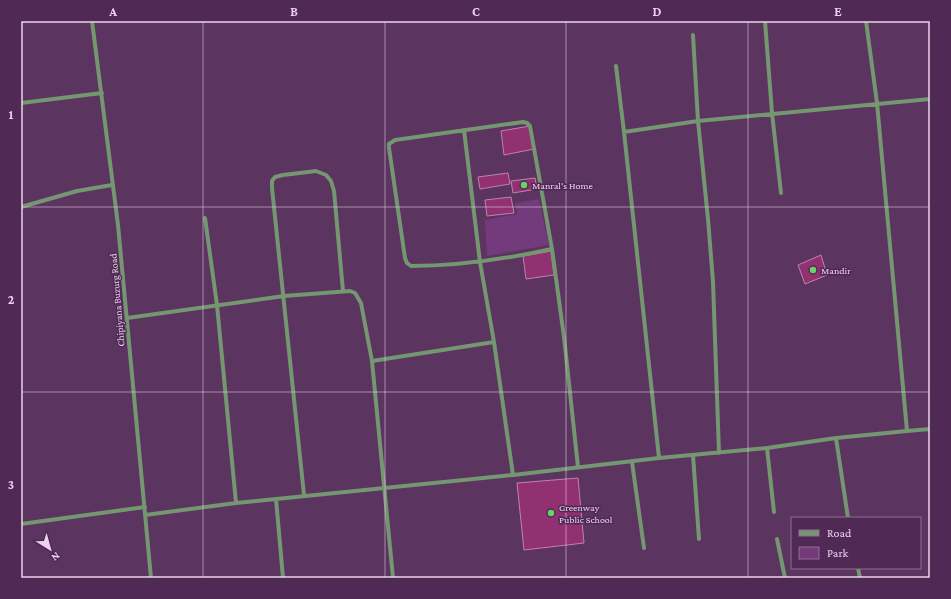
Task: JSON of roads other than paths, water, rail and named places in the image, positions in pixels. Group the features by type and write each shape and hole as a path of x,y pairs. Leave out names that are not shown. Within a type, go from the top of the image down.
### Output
{"street":[{"name":"Chipiyana Buzurg Road","path":"92,21 118,225 151,578"},
{"path":"765,21 772,113 781,193"},
{"path":"866,21 877,103 907,431"},
{"path":"693,35 698,121 713,282 719,453"},
{"path":"616,66 659,458"},
{"path":"21,103 102,93"},
{"path":"624,132 698,121 930,98"},
{"path":"552,249 522,256 480,262 411,266 407,263 405,258 389,148 390,144 395,140 523,122 530,126 552,249 564,337 578,467"},
{"path":"464,130 480,262 494,342 513,475"},
{"path":"304,495 272,181 275,177 316,171 326,175 331,181 334,191 344,292"},
{"path":"21,206 77,190 112,185"},
{"path":"206,218 217,305 236,503"},
{"path":"127,318 284,296 350,291 355,293 361,303 372,361 393,578"},
{"path":"372,361 494,342"},
{"path":"145,515 304,495 513,475 659,458 767,448 836,438 930,429"},
{"path":"836,438 848,517"},
{"path":"767,448 774,512"},
{"path":"693,455 699,539"},
{"path":"632,462 644,548"},
{"path":"276,499 283,578"},
{"path":"21,524 145,506"},
{"path":"777,539 785,578"}],"place":[{"name":"Manral's Home","path":"524,185"},
{"name":"Mandir","path":"813,270"},
{"name":"Greenway Public School","path":"551,513"}]}
